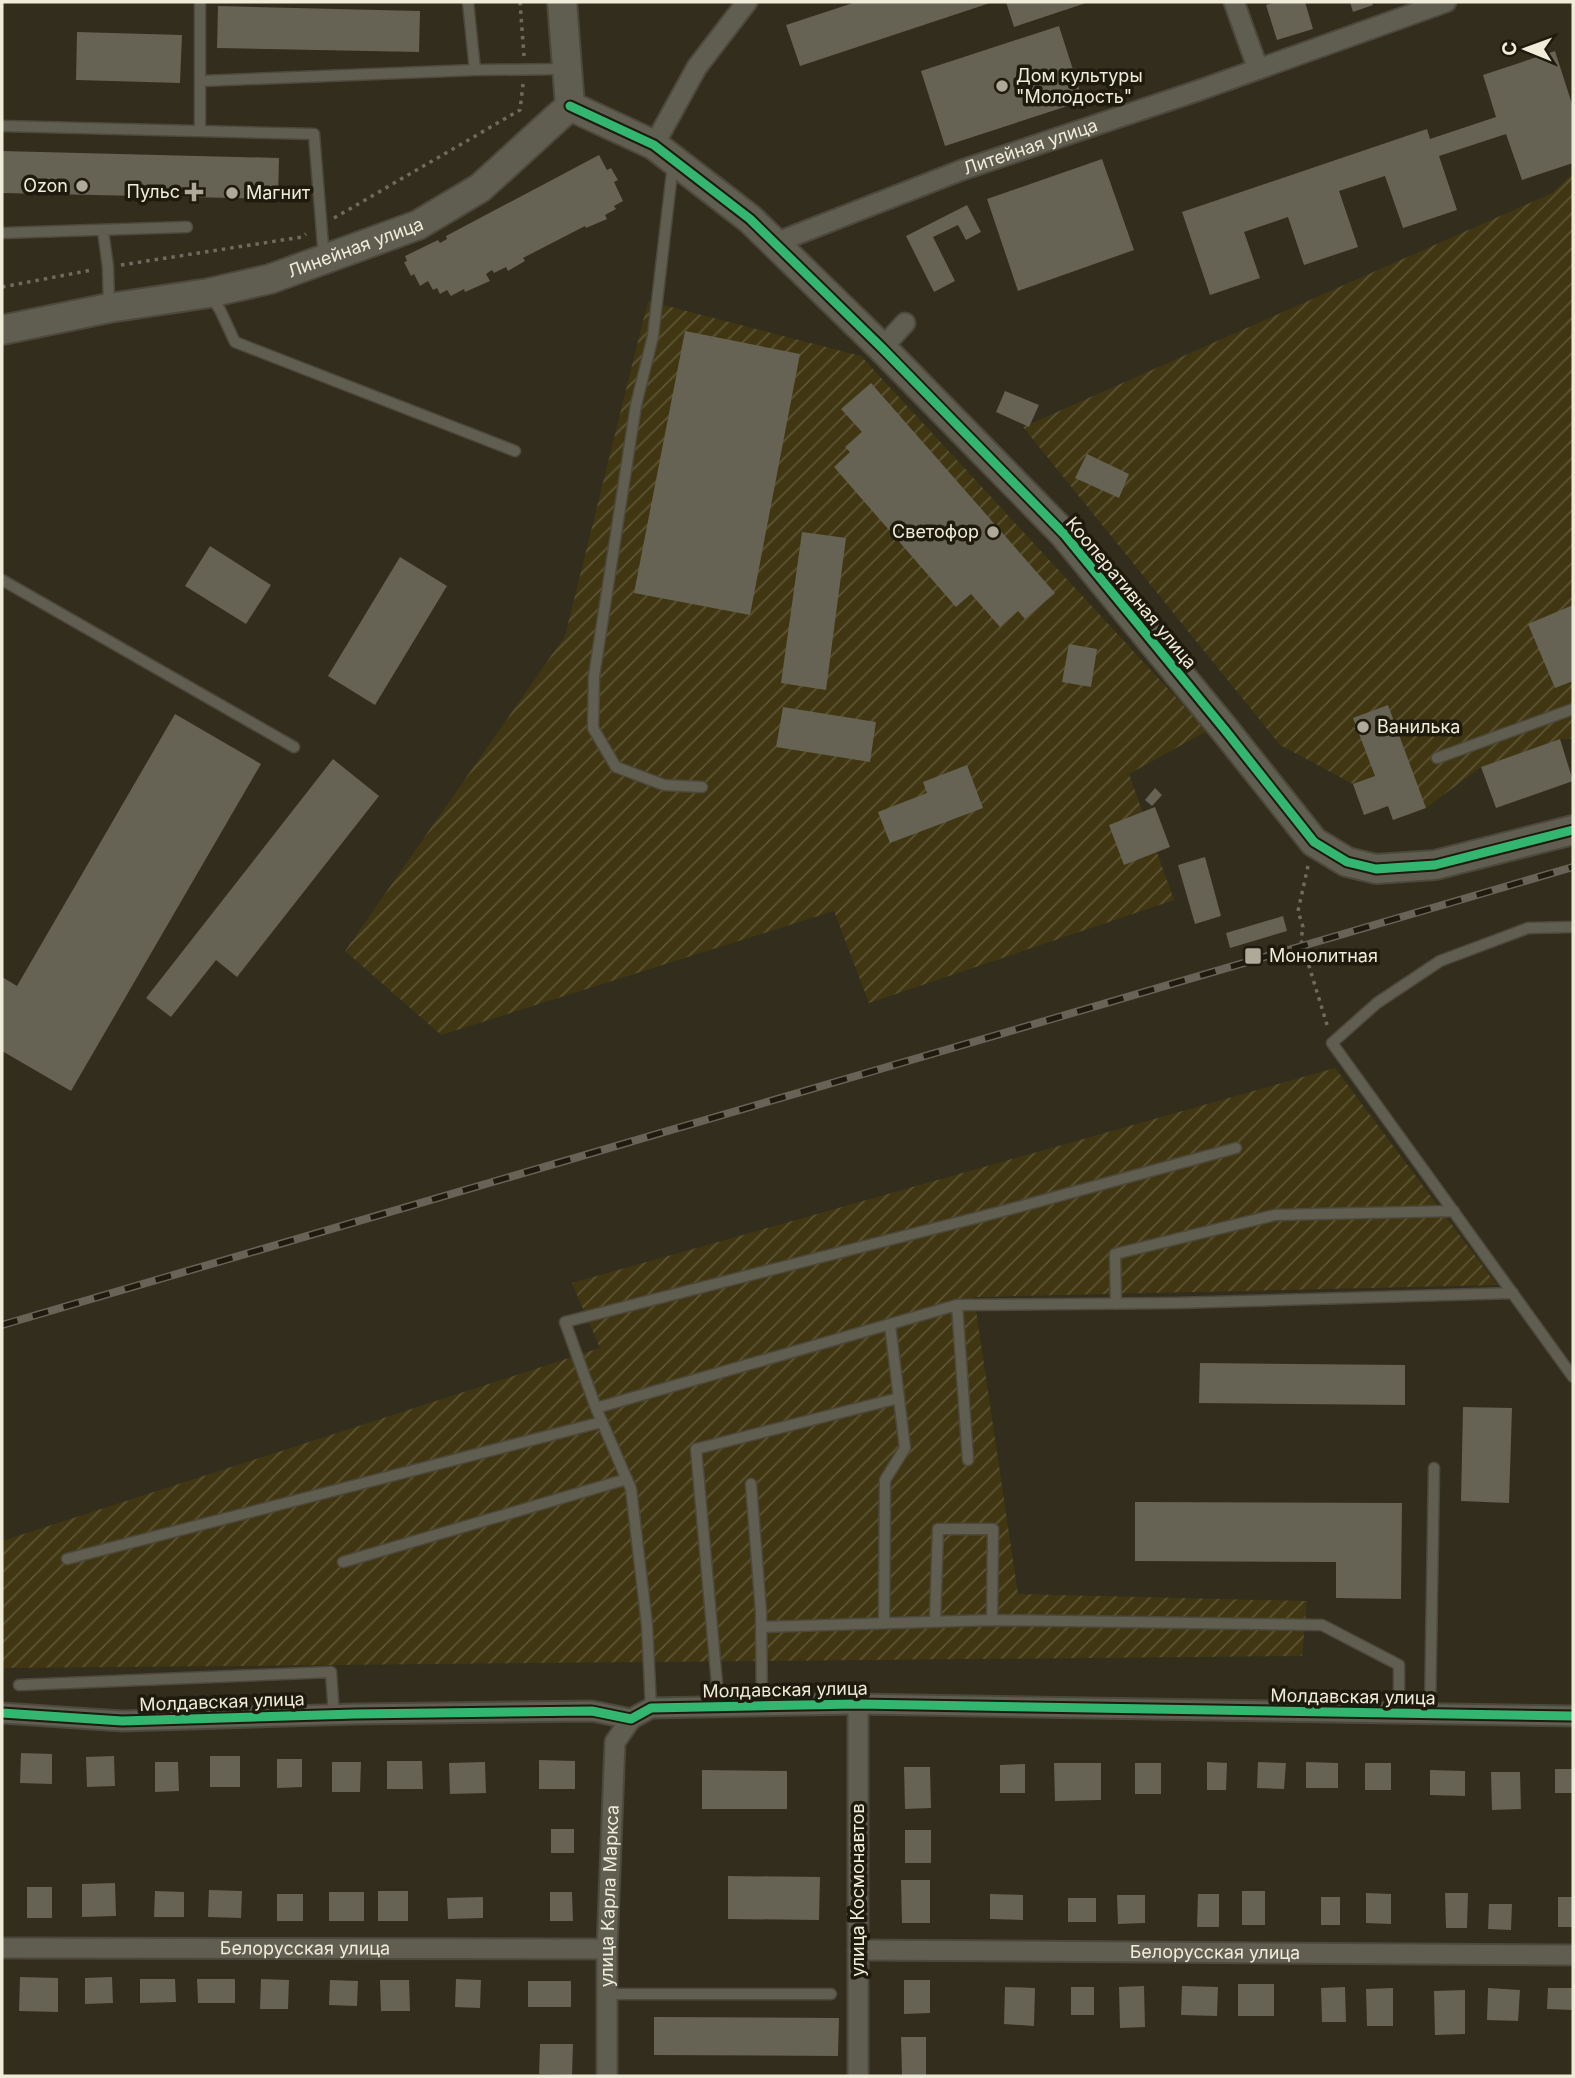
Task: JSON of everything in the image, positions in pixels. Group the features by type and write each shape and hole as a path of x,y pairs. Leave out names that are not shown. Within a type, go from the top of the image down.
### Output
{"street":[{"path":"562,2 570,106"},
{"path":"664,153 697,67 747,2"},
{"path":"1234,2 1258,69"},
{"name":"Литейная улица","path":"775,243 962,170 1446,2"},
{"name":"Кооперативная улица","path":"570,106 664,153 750,219 882,348 1064,534 1314,842 1347,862 1376,869 1435,865 1573,830"},
{"name":"Линейная улица","path":"2,330 109,308 209,293 270,279 418,225 480,188 570,106"},
{"path":"882,348 905,323"},
{"name":"Молдавская улица","path":"2,1713 122,1721 592,1711 631,1719 651,1708 858,1704 1573,1716"},
{"name":"улица Космонавтов","path":"858,1704 858,2076"},
{"name":"улица Карла Маркса","path":"607,2076 607,1949 615,1742 631,1719"},
{"name":"Белорусская улица","path":"2,1948 607,1949"},
{"name":"Белорусская улица","path":"858,1950 1573,1955"}],"lane":[{"path":"200,2 200,130"},
{"path":"468,2 475,69"},
{"path":"201,81 475,69 568,69"},
{"path":"2,126 314,134 324,260"},
{"path":"664,153 653,336 636,405 596,663 593,728 616,767 664,785 702,787"},
{"path":"2,233 187,227"},
{"path":"103,231 108,267 109,308"},
{"path":"209,293 235,342 515,451"},
{"path":"2,580 294,747"},
{"path":"1437,758 1573,709"},
{"path":"1573,928 1528,928 1440,961 1377,1003 1332,1043 1573,1377"},
{"path":"651,1708 647,1625 631,1489 596,1408 565,1322 1007,1210 1236,1148"},
{"path":"1116,1304 1115,1254 1275,1215 1454,1211"},
{"path":"596,1408 957,1305 1116,1304 1513,1293"},
{"path":"957,1305 968,1460"},
{"path":"884,1623 884,1480 905,1448 890,1325"},
{"path":"719,1706 696,1449 899,1398"},
{"path":"67,1559 602,1422"},
{"path":"1430,1714 1434,1468"},
{"path":"343,1562 627,1479"},
{"path":"751,1484 761,1627 762,1706"},
{"path":"935,1622 938,1529 993,1529 992,1620"},
{"path":"761,1627 992,1620 1322,1625 1399,1665 1399,1713"},
{"path":"19,1685 331,1672 334,1715"},
{"path":"607,1994 831,1994"}],"path":[{"path":"2,287 108,267 302,237 520,110 526,69 520,2"},
{"path":"1314,842 1298,911 1303,927 1301,940 1332,1043"}],"shaded area":[{"path":"1573,173 1573,739 1560,739 1481,767 1426,808 1393,820 1388,806 1364,815 1353,784 1280,745 1023,427 1552,193"},
{"path":"648,301 861,356 1207,731 1129,774 1174,900 869,1003 834,911 441,1035 345,951 565,636"},
{"path":"1335,1068 1497,1285 974,1297 1018,1594 1307,1601 1302,1656 2,1668 2,1541 600,1348 572,1283"}],"building":[{"path":"856,2 993,2 800,66 786,25"},
{"path":"1006,2 1089,2 1014,27"},
{"path":"1277,2 1305,2 1313,29 1277,40 1266,5"},
{"path":"1350,2 1372,2 1373,5 1353,12"},
{"path":"218,6 420,11 419,52 217,48"},
{"name":"Дом культуры \"Молодость\"","path":"1059,26 1083,101 945,146 921,71"},
{"path":"77,32 182,35 180,83 76,80"},
{"path":"1555,51 1573,107 1573,163 1522,180 1506,134 1439,156 1457,210 1403,228 1385,176 1339,191 1358,247 1304,265 1288,217 1244,232 1260,278 1210,295 1182,212 1427,129 1430,139 1496,117 1483,75"},
{"path":"2,151 279,158 278,199 2,193"},
{"path":"599,155 607,170 611,168 618,180 614,182 623,201 605,215 607,219 586,228 585,226 523,258 525,261 508,271 506,267 494,273 492,270 486,274 490,281 465,292 464,289 451,296 447,290 440,294 437,288 433,290 428,281 420,286 414,274 411,276 404,262 407,261 405,256 438,240 440,243 447,239 446,236"},
{"path":"1102,159 1134,250 1018,291 987,199"},
{"path":"967,205 981,232 966,240 958,225 933,237 955,281 934,292 906,236"},
{"path":"685,331 800,354 750,615 634,593"},
{"path":"871,383 1055,593 1025,619 1018,611 1000,627 971,594 956,607 834,467 850,452 845,447 862,432 841,409"},
{"path":"1005,391 1039,405 1029,427 996,412"},
{"path":"1087,454 1129,474 1119,498 1075,478"},
{"path":"802,532 846,538 826,690 781,683"},
{"path":"210,546 271,585 246,624 185,586"},
{"path":"400,557 447,586 375,705 328,676"},
{"path":"1573,605 1573,681 1555,688 1528,624"},
{"path":"1069,644 1097,649 1091,687 1062,682"},
{"path":"1388,705 1426,808 1393,820 1388,806 1364,815 1353,784 1375,776 1353,718"},
{"path":"783,707 876,722 870,762 776,747"},
{"path":"175,714 261,764 71,1091 2,1051 2,977 17,986"},
{"path":"1560,739 1573,781 1496,808 1481,767"},
{"path":"333,759 379,796 237,977 216,960 171,1017 146,998"},
{"path":"967,765 983,808 890,843 878,812 927,793 923,782"},
{"path":"1155,788 1162,795 1152,806 1145,800"},
{"path":"1155,807 1170,847 1124,865 1109,825"},
{"path":"1205,857 1221,916 1195,924 1178,865"},
{"path":"1283,916 1287,931 1230,948 1226,933"},
{"path":"1200,1363 1405,1365 1405,1405 1199,1403"},
{"path":"1463,1407 1512,1408 1509,1503 1461,1501"},
{"path":"1135,1502 1402,1503 1401,1599 1336,1598 1336,1562 1135,1561"},
{"path":"21,1753 52,1754 52,1784 20,1783"},
{"path":"114,1756 115,1786 87,1787 86,1757"},
{"path":"210,1756 240,1756 240,1787 210,1787"},
{"path":"277,1759 302,1759 302,1787 277,1788"},
{"path":"539,1760 575,1761 575,1789 539,1789"},
{"path":"387,1761 422,1761 423,1789 387,1789"},
{"path":"155,1762 178,1762 179,1791 155,1792"},
{"path":"332,1762 361,1762 360,1792 332,1792"},
{"path":"485,1762 486,1793 450,1794 449,1763"},
{"path":"1207,1762 1227,1763 1226,1790 1207,1790"},
{"path":"1258,1762 1286,1763 1284,1789 1257,1788"},
{"path":"1306,1762 1338,1763 1338,1788 1306,1788"},
{"path":"1054,1763 1101,1763 1101,1800 1055,1801"},
{"path":"1135,1763 1161,1763 1161,1794 1135,1794"},
{"path":"1365,1763 1391,1763 1391,1790 1365,1790"},
{"path":"1025,1764 1025,1793 1000,1793 1000,1765"},
{"path":"904,1767 930,1767 931,1808 905,1809"},
{"path":"1555,1769 1573,1769 1573,1793 1555,1793"},
{"path":"702,1770 787,1771 787,1809 702,1809"},
{"path":"1430,1770 1465,1771 1465,1796 1430,1795"},
{"path":"1491,1772 1520,1772 1521,1809 1492,1810"},
{"path":"551,1829 574,1829 574,1853 551,1853"},
{"path":"905,1830 931,1830 931,1863 905,1863"},
{"path":"728,1876 820,1877 819,1920 728,1919"},
{"path":"901,1880 930,1880 930,1923 902,1923"},
{"path":"115,1883 116,1916 82,1917 82,1884"},
{"path":"27,1887 52,1887 52,1918 27,1918"},
{"path":"209,1890 242,1891 241,1918 208,1917"},
{"path":"155,1891 184,1892 184,1917 154,1917"},
{"path":"378,1891 408,1891 408,1921 378,1921"},
{"path":"1242,1891 1265,1891 1265,1925 1242,1925"},
{"path":"329,1892 364,1892 364,1921 329,1921"},
{"path":"550,1892 572,1892 573,1921 550,1921"},
{"path":"1366,1893 1391,1894 1391,1924 1366,1923"},
{"path":"1445,1893 1468,1893 1467,1928 1446,1928"},
{"path":"277,1894 303,1894 303,1921 277,1921"},
{"path":"990,1894 1023,1895 1023,1920 990,1919"},
{"path":"1198,1894 1219,1894 1219,1927 1197,1927"},
{"path":"1117,1895 1145,1895 1145,1923 1118,1924"},
{"path":"483,1897 483,1918 448,1919 447,1898"},
{"path":"1321,1897 1340,1897 1340,1925 1321,1925"},
{"path":"1558,1897 1573,1897 1573,1927 1558,1927"},
{"path":"1068,1898 1096,1898 1096,1922 1068,1922"},
{"path":"1489,1904 1512,1904 1511,1930 1488,1929"},
{"path":"20,1977 58,1978 58,2012 19,2011"},
{"path":"112,1977 113,2003 85,2004 85,1978"},
{"path":"140,1979 175,1979 176,2002 140,2003"},
{"path":"197,1979 235,1979 235,2003 198,2003"},
{"path":"261,1979 289,1980 288,2009 260,2009"},
{"path":"456,1979 481,1980 480,2008 455,2007"},
{"path":"330,1980 358,1981 357,2006 329,2005"},
{"path":"380,1980 409,1980 410,2011 381,2011"},
{"path":"904,1980 930,1980 930,2013 904,2014"},
{"path":"528,1981 571,1981 571,2007 528,2007"},
{"path":"1238,1984 1274,1984 1274,2016 1238,2016"},
{"path":"1144,1986 1145,2027 1120,2028 1119,1987"},
{"path":"1182,1986 1218,1987 1217,2016 1181,2015"},
{"path":"1005,1987 1035,1988 1034,2026 1004,2024"},
{"path":"1071,1987 1094,1987 1094,2015 1071,2015"},
{"path":"1345,1987 1346,2022 1322,2022 1321,1988"},
{"path":"1393,1988 1393,2026 1367,2026 1366,1989"},
{"path":"1488,1988 1520,1990 1518,2021 1487,2020"},
{"path":"1548,1988 1573,1988 1573,2010 1547,2009"},
{"path":"1465,1990 1465,2034 1435,2035 1434,1991"},
{"path":"654,2017 839,2018 838,2056 654,2055"},
{"path":"901,2037 926,2037 926,2076 902,2076"},
{"path":"540,2044 573,2044 572,2075 539,2074"}],"railway":[{"path":"2,1325 1573,867"}],"cycle path":[{"path":"570,106 654,145 750,219 882,348 1064,534 1314,842 1347,862 1376,869 1435,865 1573,830"},
{"path":"2,1713 122,1721 592,1711 631,1719 651,1708 858,1704 1573,1716"}],"place":[{"name":"Дом культуры \"Молодость\"","path":"1002,86"},
{"name":"Ozon","path":"82,186"},
{"name":"Пульс","path":"194,192"},
{"name":"Магнит","path":"232,193"},
{"name":"Светофор","path":"993,532"},
{"name":"Ванилька","path":"1363,727"},
{"name":"Монолитная","path":"1253,956"}]}
